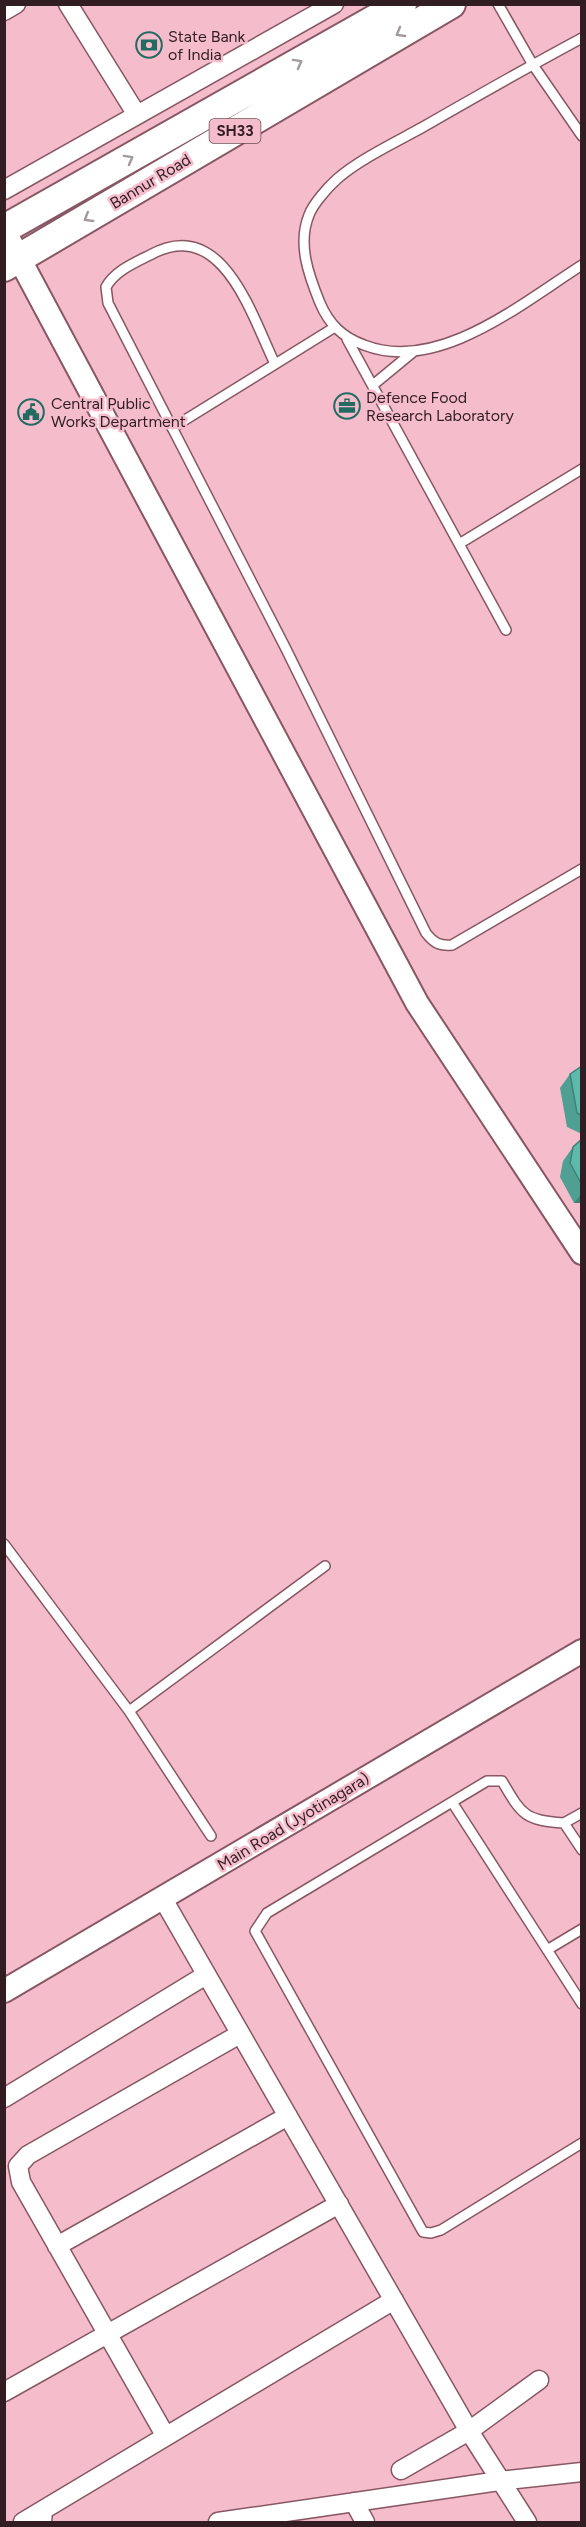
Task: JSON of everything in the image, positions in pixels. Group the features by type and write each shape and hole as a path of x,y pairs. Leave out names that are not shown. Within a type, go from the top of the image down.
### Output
{"main road":[{"name":"Bannur Road","path":"12,263 451,4"},
{"path":"4,229 398,6"}],"street":[{"path":"4,11 16,4"},
{"path":"68,4 137,115"},
{"path":"4,190 334,4"},
{"path":"4,229 12,263 417,1003 582,1253"},
{"name":"Main Road (Jyotinagara)","path":"4,1991 582,1651"},
{"path":"163,1899 469,2432 527,2523"},
{"path":"4,2098 206,1975"},
{"path":"165,2435 18,2173 22,2161 240,2034"},
{"path":"57,2246 288,2116"},
{"path":"4,2392 107,2332 339,2204"},
{"path":"23,2523 43,2516 165,2435 394,2300"},
{"path":"401,2470 469,2432 539,2380"},
{"path":"218,2523 499,2481 582,2472"},
{"path":"354,2502 365,2523"}],"lane":[{"path":"498,4 533,65 582,136"},
{"path":"506,630 347,339 327,318 312,283 303,248 309,215 336,180 397,142 582,38"},
{"path":"275,364 239,288 219,261 207,252 191,245 177,243 117,273 106,287 108,303 285,647 426,933 441,946 452,945 582,869"},
{"path":"347,339 378,351 413,352 459,339 582,266"},
{"path":"172,428 335,327"},
{"path":"373,385 413,352"},
{"path":"459,544 582,469"},
{"path":"4,1544 129,1711 211,1836"},
{"path":"129,1711 325,1566"},
{"path":"582,1813 564,1823 543,1821 525,1815 518,1809 502,1781 495,1779 487,1781 267,1913 255,1931 423,2232 431,2233 448,2226 582,2143"},
{"path":"452,1802 582,2004"},
{"path":"564,1823 582,1850"},
{"path":"547,1950 582,1929"}],"building":[{"path":"582,1066 582,1116 577,1113 570,1074"},
{"path":"582,1139 582,1185 570,1163 573,1147"}],"place":[{"name":"State Bank of India","path":"149,45"},
{"name":"Defence Food Research Laboratory","path":"347,406"},
{"name":"Central Public Works Department","path":"31,412"}]}
